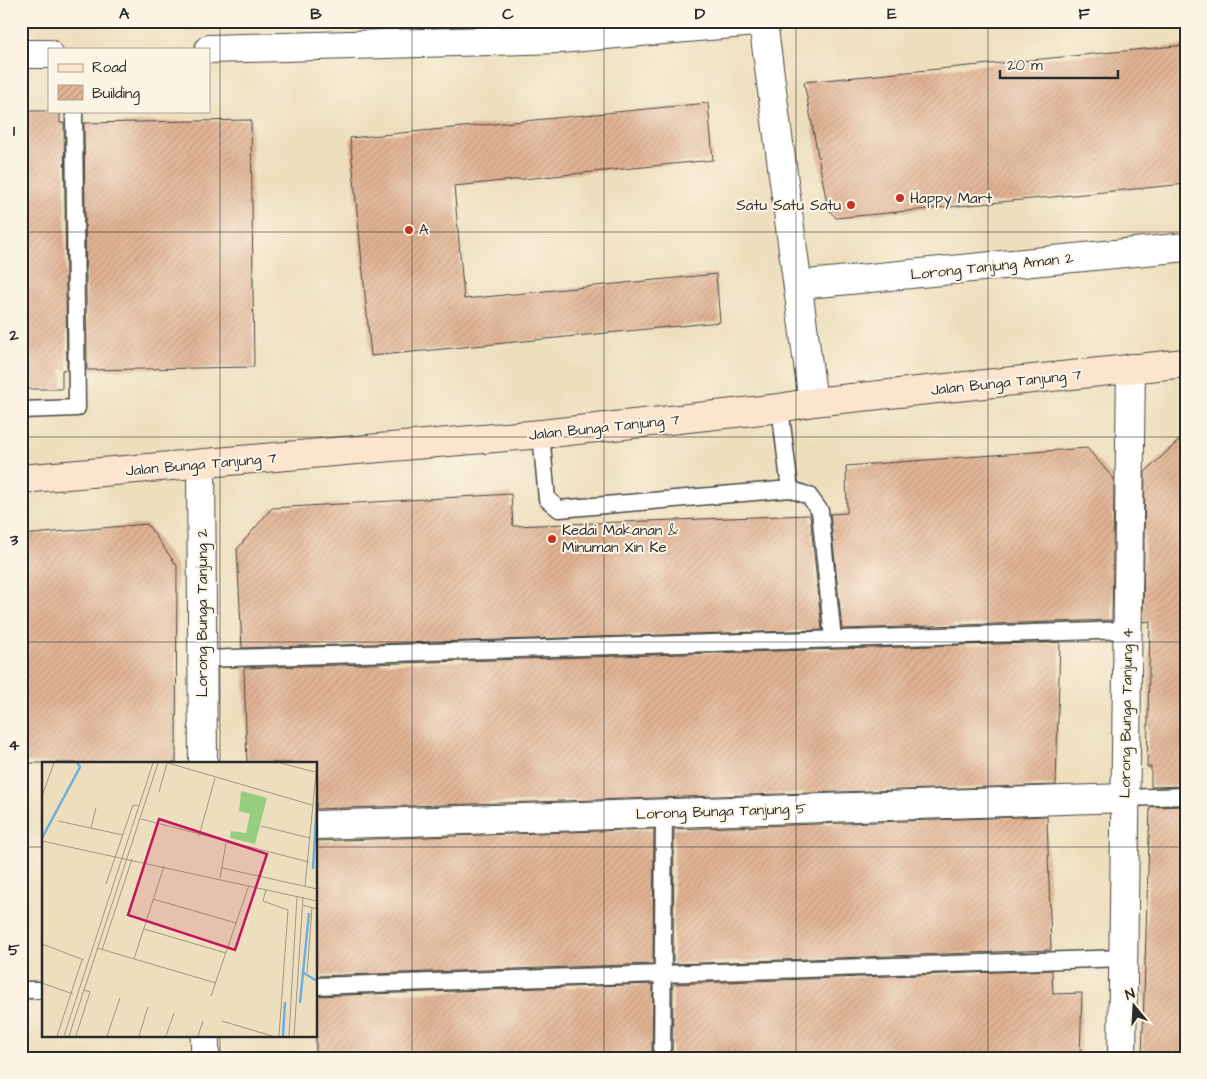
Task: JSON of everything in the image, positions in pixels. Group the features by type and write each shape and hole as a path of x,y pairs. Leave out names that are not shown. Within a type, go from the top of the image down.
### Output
{"street":[{"path":"210,49 463,31 559,39 767,21"},
{"path":"763,22 813,402"},
{"path":"21,54 48,54"},
{"name":"Lorong Tanjung Aman 2","path":"798,285 1186,247"},
{"name":"Jalan Bunga Tanjung 7","path":"21,479 541,434 780,408 813,402 1131,368 1186,364"},
{"name":"Lorong Bunga Tanjung 4","path":"1122,1058 1131,368"},
{"name":"Lorong Bunga Tanjung 2","path":"201,464 203,762"},
{"name":"Lorong Bunga Tanjung 5","path":"318,824 1125,798"},
{"path":"205,1036 205,1058"}],"lane":[{"path":"21,410 77,408 74,112"},
{"path":"780,408 790,489"},
{"path":"541,434 547,499 559,509 790,489 809,496 820,511 833,638"},
{"path":"202,659 1128,630"},
{"path":"1125,798 1186,796"},
{"path":"662,1058 664,813"},
{"path":"318,986 1123,958"},
{"path":"21,990 42,990"}],"building":[{"path":"1186,45 1186,184 836,218 828,209 804,82"},
{"name":"A","path":"708,103 713,160 454,186 464,299 716,274 720,322 371,356 350,138"},
{"path":"21,111 60,112 60,123 64,123 67,370 62,370 62,389 21,389"},
{"path":"251,120 254,367 87,370 84,123"},
{"path":"1186,434 1186,786 1151,787 1151,767 1147,767 1150,621 1143,622 1145,472"},
{"path":"1087,448 1114,479 1112,620 842,629 830,514 847,513 846,466"},
{"path":"511,494 513,526 810,515 822,630 242,648 237,549 272,508"},
{"path":"147,524 177,566 176,762 21,763 21,535"},
{"path":"1060,642 1056,785 318,809 318,762 247,762 244,668"},
{"path":"1186,806 1186,1058 1142,1058 1150,807"},
{"path":"1047,816 1051,950 673,964 674,829"},
{"path":"654,829 653,964 318,976 318,841"},
{"path":"1052,970 1053,994 1082,993 1080,1058 672,1058 673,984"},
{"path":"653,984 652,1058 316,1058 318,996"}],"place":[{"name":"Happy Mart","path":"900,198"},
{"name":"Satu Satu Satu","path":"851,205"},
{"name":"A","path":"409,230"},
{"name":"Kedai Makanan & Minuman Xin Ke","path":"552,539"}]}
